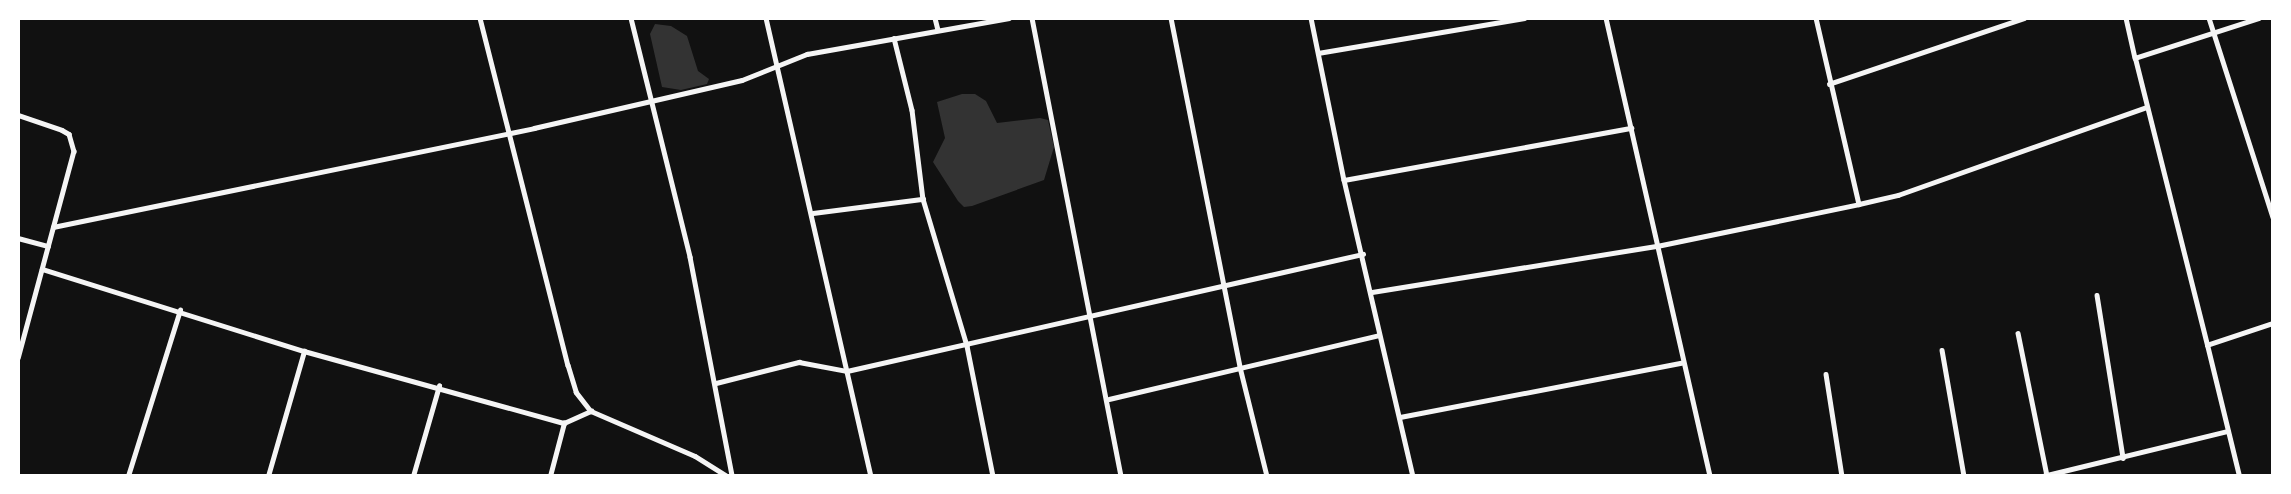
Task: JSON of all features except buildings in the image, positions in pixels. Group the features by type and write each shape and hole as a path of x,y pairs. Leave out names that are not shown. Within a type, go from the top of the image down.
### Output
{"street":[{"path":"480,18 576,392 591,411 695,456 727,476"},
{"path":"631,18 652,100 716,383 732,476"},
{"path":"766,18 813,213 826,287 871,476"},
{"path":"936,18 938,30"},
{"path":"53,227 742,80 777,68 807,54 1009,18"},
{"path":"1032,18 1122,476"},
{"path":"1171,18 1240,367 1267,476"},
{"path":"1311,18 1344,180 1372,292 1379,335 1413,476"},
{"path":"1318,53 1524,18"},
{"path":"1606,18 1682,363 1710,476"},
{"path":"1816,18 1829,84 1859,204"},
{"path":"1829,84 2024,18"},
{"path":"2126,18 2146,107 2239,476"},
{"path":"2208,18 2273,217"},
{"path":"2135,58 2259,18"},
{"path":"894,38 912,110 923,199 968,346 993,476"},
{"path":"1372,292 1657,246 1898,195 2146,107"},
{"path":"18,115 62,130 74,142 18,358"},
{"path":"1344,180 1630,128"},
{"path":"813,213 923,199"},
{"path":"18,238 48,246"},
{"path":"716,383 799,362 847,371 968,346 1363,254"},
{"path":"42,269 180,310 304,351 439,386 564,423 591,411"},
{"path":"2097,295 2123,458"},
{"path":"128,476 180,310"},
{"path":"2207,345 2273,324"},
{"path":"2018,333 2045,476 2228,431"},
{"path":"1108,399 1379,335"},
{"path":"1942,350 1964,476"},
{"path":"268,476 304,351"},
{"path":"1400,417 1682,363"},
{"path":"1826,374 1842,476"},
{"path":"413,476 439,386"},
{"path":"550,476 564,423"}],"shaded area":[{"path":"655,24 671,26 687,36 698,71 709,79 707,84 681,90 662,87 650,34"},
{"path":"962,94 975,94 986,101 997,123 1040,118 1048,120 1054,147 1044,180 972,206 964,207 958,201 933,162 945,138 937,102"}]}
